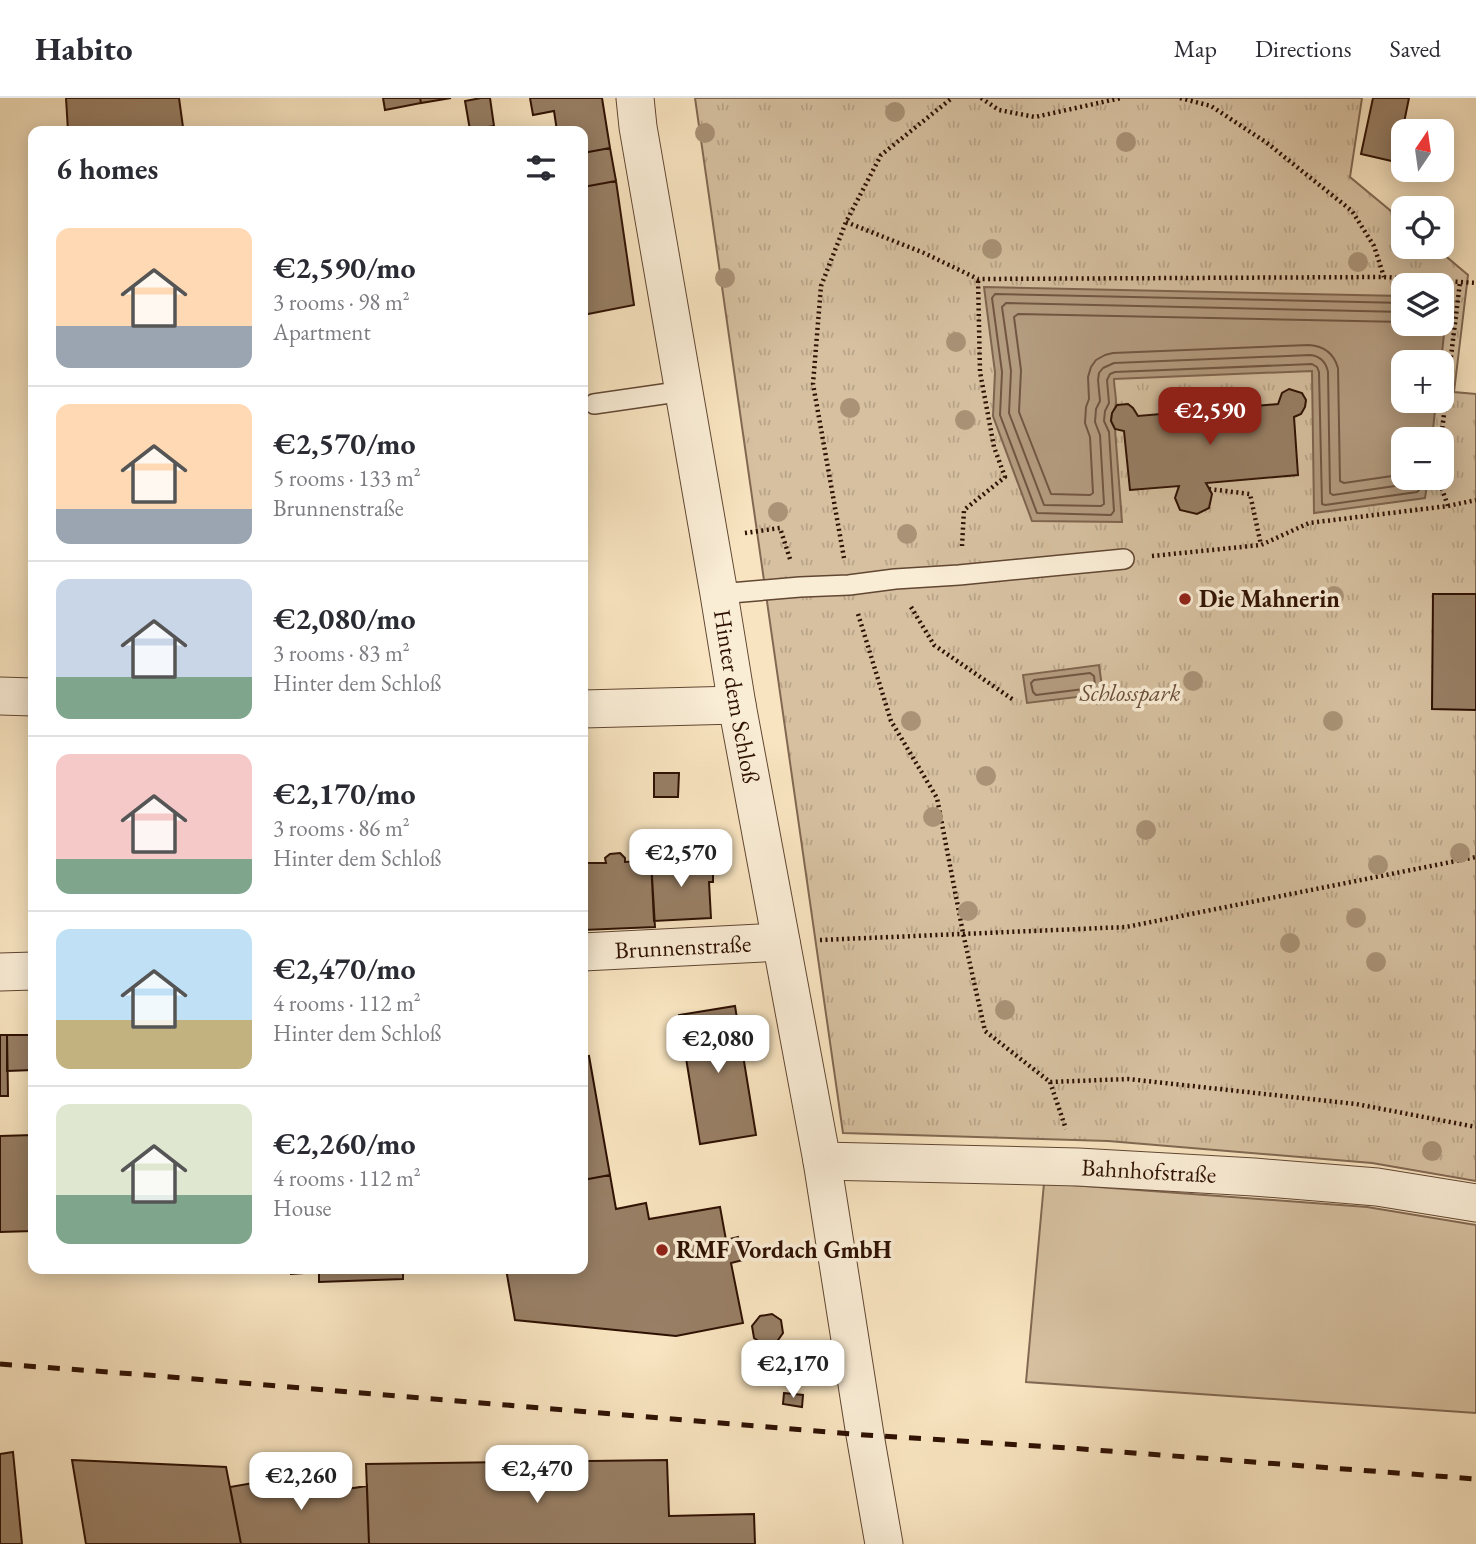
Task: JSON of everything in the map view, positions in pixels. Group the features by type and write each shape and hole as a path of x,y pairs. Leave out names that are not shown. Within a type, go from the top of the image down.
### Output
{"street":[{"name":"Hinter dem Schloß","path":"635,98 737,705 822,1161 884,1544"},
{"path":"0,696 28,697"},
{"path":"588,709 737,705"},
{"name":"Brunnenstraße","path":"588,953 781,942"},
{"path":"0,972 28,971"},
{"name":"Bahnhofstraße","path":"822,1161 1079,1167 1254,1177 1377,1187 1476,1203"}],"lane":[{"path":"594,404 684,391"},
{"path":"719,594 849,585 1124,559"}],"path":[{"path":"952,98 881,155 846,222 925,253 978,279 1384,277 1476,284"},
{"path":"981,98 999,110 1035,117 1121,98"},
{"path":"1180,98 1211,106 1245,128 1352,211 1374,246 1384,277"},
{"path":"960,575 964,510 1005,477 994,447 980,372 978,279"},
{"path":"1442,427 1460,282"},
{"path":"1209,489 1250,494 1261,545"},
{"path":"1442,490 1448,506"},
{"path":"1124,559 1261,545 1309,523 1448,506 1476,500"},
{"path":"709,538 780,528 800,587"},
{"path":"895,579 934,645 1015,701"},
{"path":"781,942 1126,927 1476,857"},
{"path":"962,933 985,1031 1051,1082 1079,1167"},
{"path":"1051,1082 1128,1079 1356,1104 1476,1127"}],"green space":[{"name":"Schlosspark","path":"695,98 1362,98 1350,177 1391,211 1391,259 1449,259 1468,275 1454,392 1476,394 1476,1181 1372,1163 1108,1141 843,1133"},
{"path":"1044,1183 1367,1207 1476,1225 1476,1413 1026,1382"}],"water":[{"path":"984,287 1391,296 1391,336 1444,336 1442,350 1391,350 1391,413 1435,413 1433,427 1391,427 1391,490 1426,490 1425,498 1314,513 1312,371 1114,379 1116,406 1111,420 1115,429 1122,522 1032,521 993,416 995,372"},
{"path":"1099,665 1103,694 1027,703 1023,675"}],"building":[{"path":"66,98 179,98 183,126 68,126"},
{"path":"383,98 420,98 421,103 385,110"},
{"path":"420,98 451,98 421,103"},
{"path":"490,98 494,126 469,126 465,101"},
{"path":"530,98 602,98 610,148 588,152 588,126 556,126 554,111 533,115"},
{"path":"1373,98 1409,98 1405,119 1391,119 1391,161 1361,154"},
{"path":"610,148 616,181 588,186 588,152"},
{"path":"616,181 634,305 588,314 588,186"},
{"path":"1289,389 1302,393 1306,400 1301,414 1294,417 1298,475 1206,483 1212,494 1209,508 1197,514 1180,510 1175,498 1179,486 1130,490 1124,431 1115,429 1111,421 1117,405 1128,404 1138,416 1278,404 1282,393"},
{"path":"1433,594 1476,594 1476,710 1432,709"},
{"path":"654,773 679,773 678,797 654,797"},
{"path":"696,852 700,856 701,868 713,871 713,882 709,882 711,918 654,921 651,860 682,859 684,853"},
{"path":"620,853 625,862 651,860 655,927 588,930 588,863 606,863 605,858 610,854"},
{"path":"735,1006 756,1135 700,1144 679,1015"},
{"path":"0,1035 7,1035 8,1096 0,1096"},
{"path":"7,1035 28,1035 28,1070 7,1071"},
{"path":"588,1056 610,1175 588,1179"},
{"path":"28,1135 28,1231 0,1232 0,1136"},
{"name":"RMF Vordach GmbH","path":"610,1175 616,1209 646,1203 649,1219 720,1207 726,1240 738,1237 743,1260 731,1263 743,1323 676,1336 515,1320 507,1274 588,1274 588,1179"},
{"path":"319,1274 403,1274 403,1279 319,1282"},
{"path":"772,1314 781,1320 783,1333 776,1343 765,1346 754,1338 752,1326 760,1316"},
{"path":"784,1393 803,1395 802,1407 783,1404"},
{"path":"13,1452 22,1544 0,1544 0,1454"},
{"path":"72,1460 226,1467 241,1544 86,1544"},
{"path":"667,1460 669,1516 754,1514 755,1544 369,1544 366,1464"},
{"path":"323,1471 327,1492 367,1486 369,1544 241,1544 230,1487"}],"railway":[{"path":"0,1364 865,1435 1476,1479"}],"place":[{"name":"Die Mahnerin","path":"1185,599"},
{"name":"RMF Vordach GmbH","path":"662,1250"}]}
